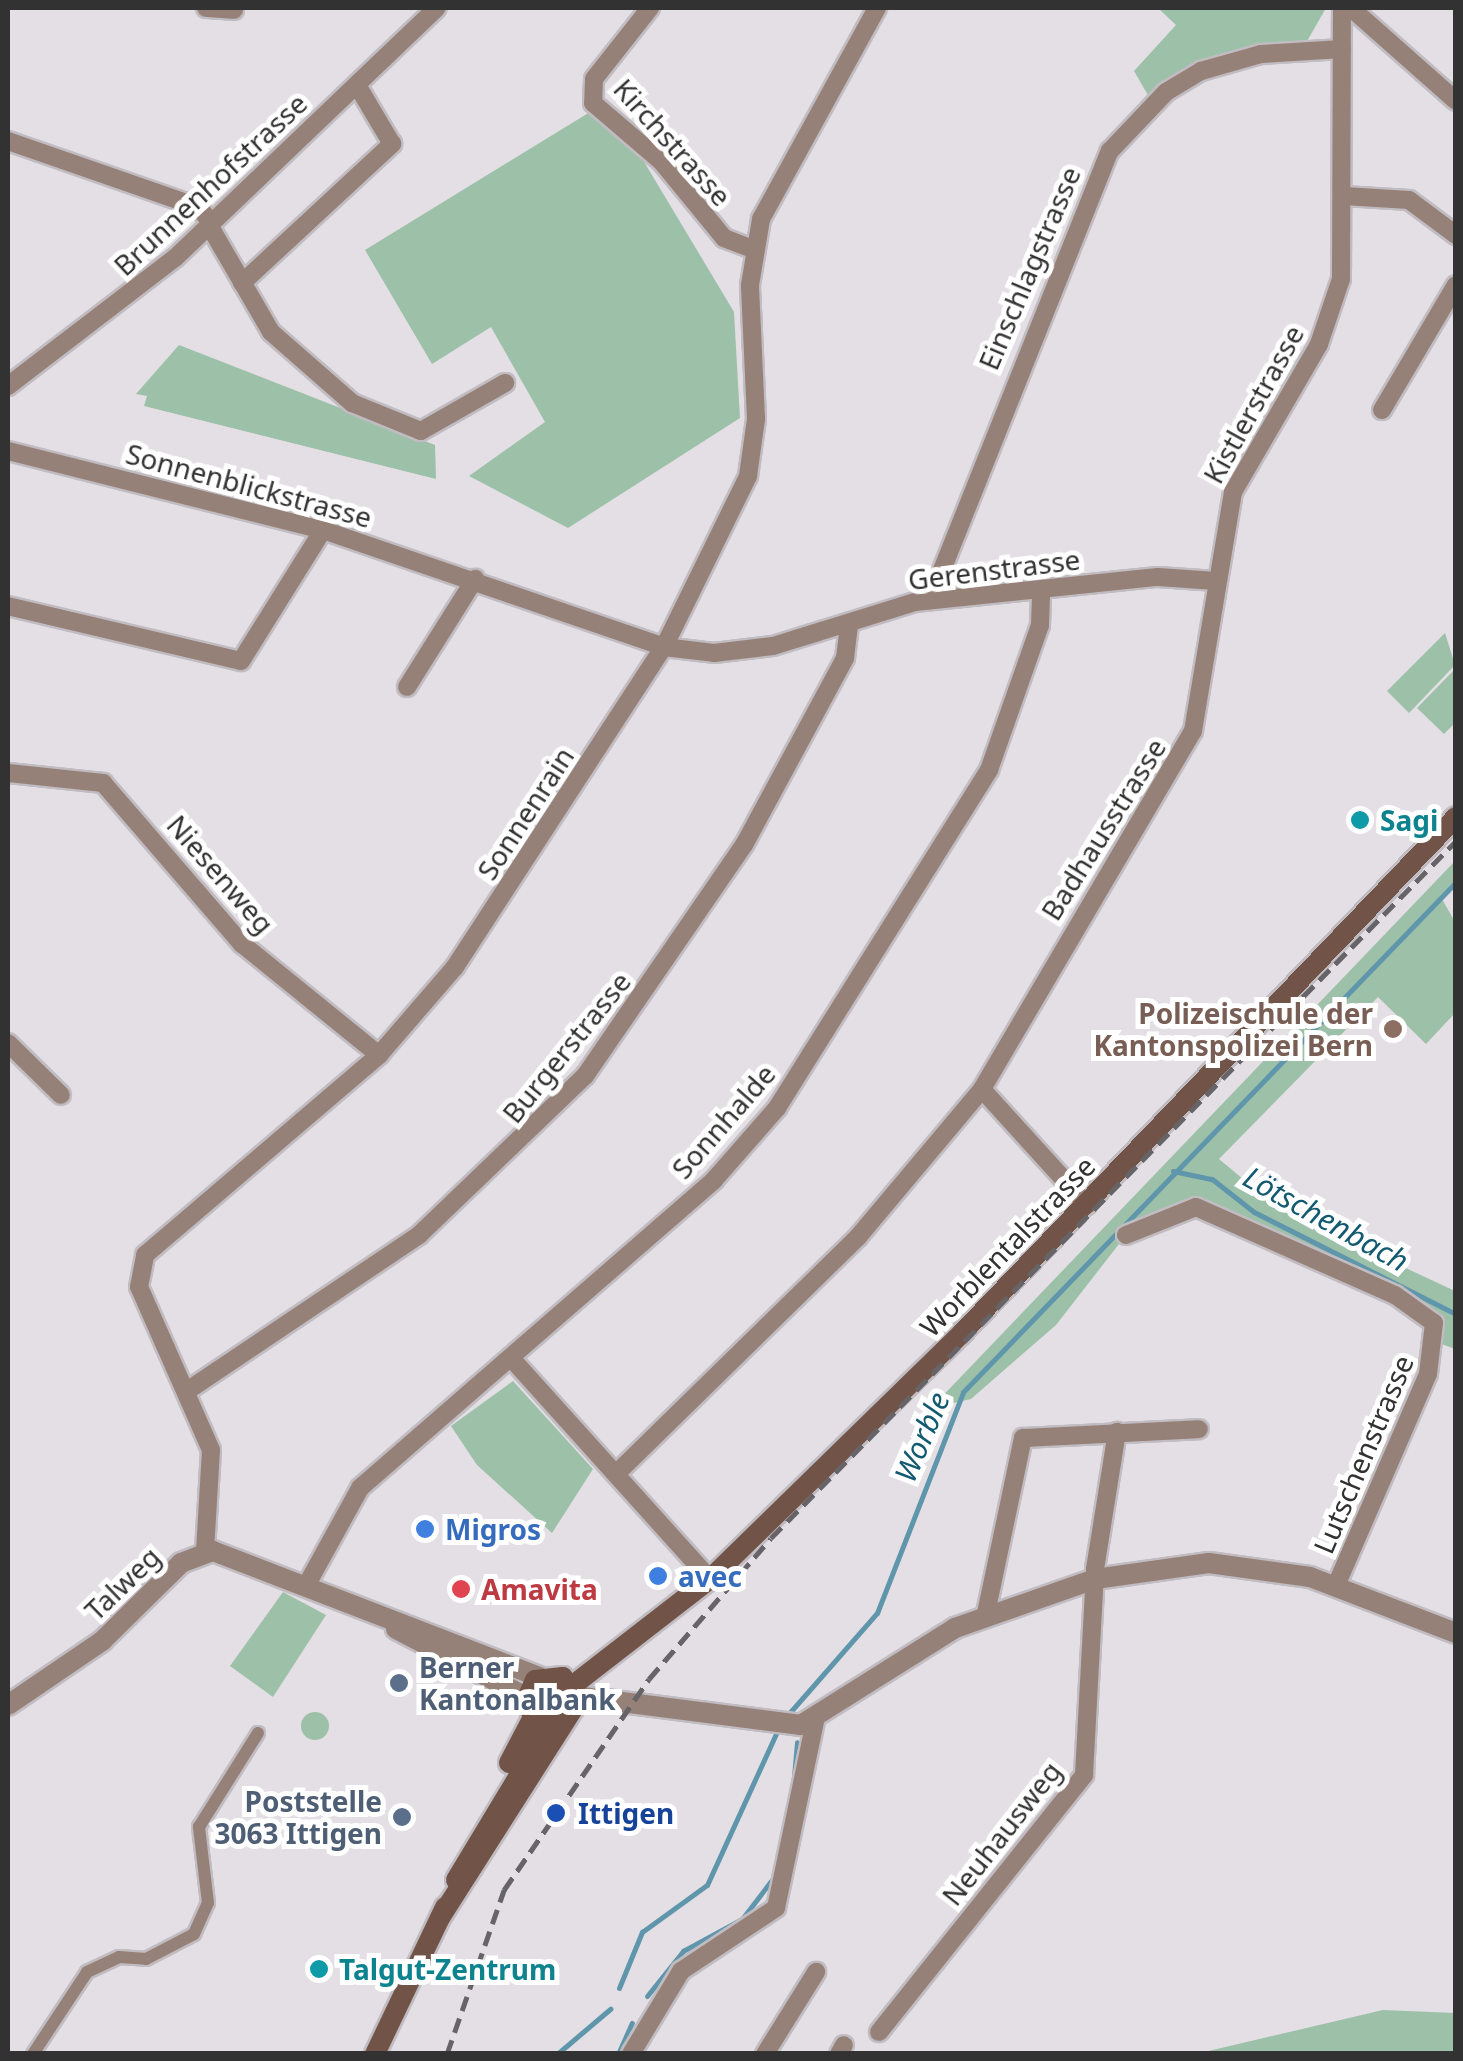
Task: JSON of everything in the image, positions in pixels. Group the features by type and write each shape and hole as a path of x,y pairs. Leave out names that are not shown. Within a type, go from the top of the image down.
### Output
{"main road":[{"name":"Worblentalstrasse","path":"573,1691 710,1579 1087,1204 1456,817"},
{"path":"375,2054 474,1840 544,1714 573,1691 540,1676"},
{"path":"540,1676 544,1714"}],"street":[{"path":"206,8 234,10"},
{"name":"Brunnenhofstrasse","path":"8,386 96,324 210,224 437,8"},
{"name":"Kirchstrasse","path":"650,8 597,74 591,98 718,232 753,249"},
{"name":"Sonnenrain","path":"205,1551 211,1450 190,1389 139,1287 150,1246 379,1054 493,913 664,647 734,514 753,455 753,249 776,185 877,8"},
{"name":"Kistlerstrasse","path":"1216,580 1238,480 1330,320 1344,263 1342,8"},
{"path":"1351,8 1456,101"},
{"name":"Einschlagstrasse","path":"930,600 1110,152 1156,100 1201,71 1261,54 1342,49"},
{"path":"242,283 392,144 357,85"},
{"path":"8,141 198,207 271,332 330,388 420,431 506,383"},
{"path":"1344,196 1409,200 1456,235"},
{"path":"1382,410 1456,286"},
{"name":"Sonnenblickstrasse","path":"8,451 323,530 475,578 664,647"},
{"path":"8,606 241,661 323,530"},
{"path":"407,687 475,578"},
{"name":"Gerenstrasse","path":"664,647 753,648 930,600 1216,580"},
{"name":"Badhausstrasse","path":"616,1474 858,1238 982,1089 1093,892 1188,749 1216,580"},
{"name":"Sonnhalde","path":"306,1586 360,1488 714,1180 777,1108 989,770 1040,625 1041,591"},
{"name":"Burgerstrasse","path":"190,1389 419,1235 585,1076 744,844 845,658 849,624"},
{"name":"Niesenweg","path":"8,773 102,784 242,944 379,1054"},
{"path":"8,1043 61,1095"},
{"path":"982,1089 1087,1204"},
{"name":"Lutschenstrasse","path":"1126,1235 1196,1208 1395,1296 1434,1323 1428,1374 1336,1586"},
{"path":"511,1358 710,1579"},
{"path":"985,1618 1018,1444 1117,1432 1199,1429"},
{"name":"Neuhausweg","path":"879,2032 1084,1775 1095,1579 1117,1432"},
{"name":"Talweg","path":"8,1705 75,1662 205,1551 540,1676"},
{"path":"573,1691 770,1725 808,1723 924,1644 985,1618 1095,1579 1209,1563 1270,1567 1336,1586 1456,1632"},
{"name":"Talweg","path":"342,1600 544,1714"},
{"path":"631,2054 681,1970 776,1908 808,1723"},
{"path":"33,2054 87,1972 194,1934 208,1904 199,1827 258,1733"},
{"path":"765,2054 816,1972"}],"green space":[{"path":"1158,8 1326,8 1306,43 1258,48 1149,97 1134,71 1176,25"},
{"path":"590,112 640,155 734,312 740,418 568,528 469,476 545,422 491,327 432,364 365,250"},
{"path":"179,345 435,445 436,479 144,406 147,396 136,394"},
{"path":"1445,633 1455,665 1409,713 1387,691"},
{"path":"1455,669 1455,723 1444,734 1417,708"},
{"path":"1455,861 1455,884 1442,899 1455,922 1455,1013 1426,1044 1378,997 1219,1159 1279,1209 1455,1291 1455,1349 1439,1343 1434,1323 1195,1207 1126,1235 1056,1325 971,1399 931,1408"},
{"path":"513,1381 593,1469 552,1533 477,1465 451,1426"},
{"path":"283,1592 326,1615 273,1697 230,1666"},
{"path":"315,1712 325,1716 329,1726 325,1736 315,1740 305,1736 301,1726 305,1716"},
{"path":"1383,2010 1455,2013 1455,2053 1200,2053"}],"waterway":[{"name":"Worble","path":"785,1718 877,1613 963,1392 1456,882"},
{"name":"Lötschenbach","path":"1173,1171 1212,1179 1254,1212 1456,1314"},
{"name":"Worble","path":"619,1988 642,1932 707,1885 779,1727"},
{"path":"793,1788 797,1742"},
{"path":"647,1996 683,1951 742,1919 774,1877"},
{"name":"Worble","path":"557,2054 610,2009"},
{"path":"618,2054 632,2023"}],"railway":[{"path":"447,2054 504,1890 649,1679 771,1538 1456,841"}],"place":[{"name":"Sagi","path":"1360,820"},
{"name":"Polizeischule der Kantonspolizei Bern","path":"1393,1029"},
{"name":"Migros","path":"425,1529"},
{"name":"avec","path":"658,1576"},
{"name":"Amavita","path":"461,1589"},
{"name":"Berner Kantonalbank","path":"399,1683"},
{"name":"Ittigen","path":"556,1813"},
{"name":"Poststelle 3063 Ittigen","path":"402,1817"},
{"name":"Talgut-Zentrum","path":"319,1969"}]}
